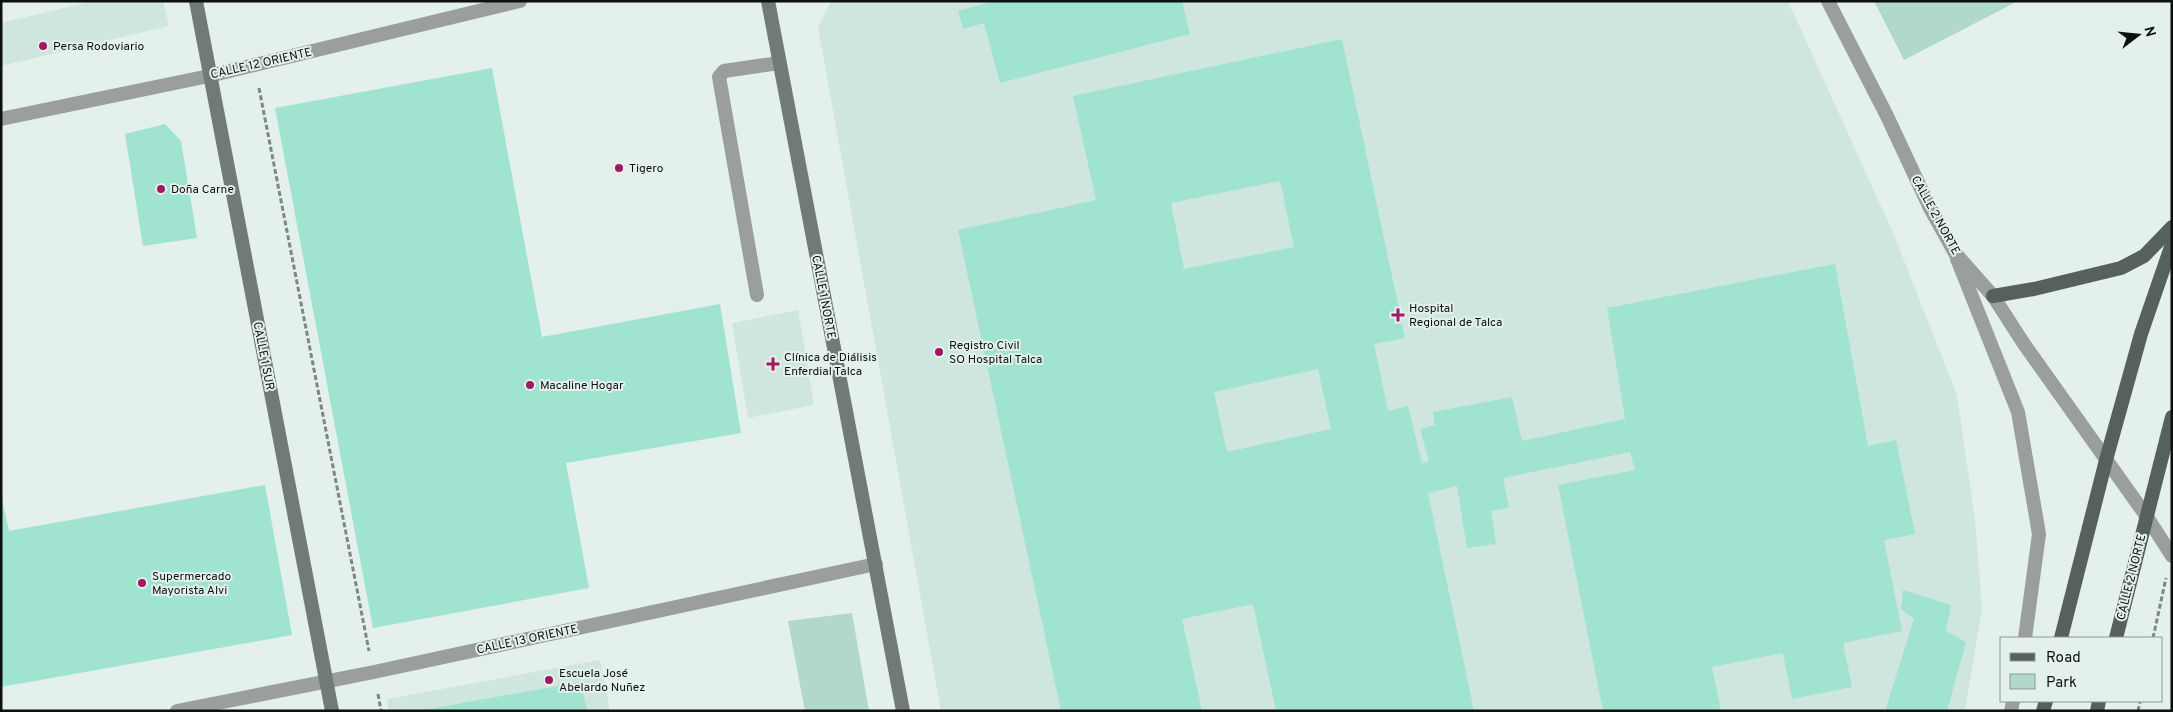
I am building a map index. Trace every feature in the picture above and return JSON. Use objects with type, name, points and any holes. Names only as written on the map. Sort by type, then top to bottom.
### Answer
[{"type":"main road","name":"CALLE 1 SUR","points":[[196,1],[332,711]]},
{"type":"main road","name":"CALLE 1 NORTE","points":[[768,1],[904,711]]},
{"type":"main road","points":[[1992,296],[2034,289],[2121,268],[2144,256],[2172,227]]},
{"type":"main road","points":[[2061,637],[2106,460],[2141,334],[2172,244]]},
{"type":"main road","points":[[2147,517],[2172,417]]},
{"type":"main road","name":"CALLE 2 NORTE","points":[[2116,637],[2147,517]]},
{"type":"street","name":"CALLE 12 ORIENTE","points":[[1,119],[210,76],[520,1]]},
{"type":"street","name":"CALLE 2 NORTE","points":[[1828,1],[1887,116],[1930,208],[1955,253],[1992,296],[2172,555]]},
{"type":"street","points":[[757,295],[719,76],[724,71],[780,63]]},
{"type":"street","points":[[1955,253],[1964,280],[2018,412],[2039,534],[2025,637]]},
{"type":"street","name":"CALLE 13 ORIENTE","points":[[178,711],[374,672],[876,564]]},
{"type":"path","points":[[255,65],[381,711]]},
{"type":"path","points":[[2153,637],[2172,555]]},
{"type":"shaded area","name":"Persa Rodoviario","points":[[93,1],[163,1],[169,26],[1,66],[1,23]]},
{"type":"shaded area","name":"Hospital Regional de Talca","points":[[831,1],[1788,1],[1894,235],[1957,395],[1975,520],[1982,609],[1965,711],[941,711],[818,27]]},
{"type":"shaded area","name":"Clínica de Diálisis Enferdial Talca","points":[[798,310],[814,405],[748,418],[732,323]]},
{"type":"shaded area","name":"Escuela José Abelardo Nuñez","points":[[600,660],[610,711],[389,711],[387,699]]},
{"type":"green space","points":[[1874,1],[2018,1],[1904,60]]},
{"type":"green space","points":[[852,613],[869,711],[805,711],[788,621]]},
{"type":"building","points":[[994,1],[1182,1],[1190,34],[1000,83],[984,23],[963,29],[958,11]]},
{"type":"building","points":[[1342,39],[1405,338],[1374,344],[1388,411],[1408,406],[1422,464],[1429,461],[1420,429],[1435,425],[1433,412],[1512,397],[1522,441],[1625,419],[1607,308],[1835,264],[1868,446],[1896,440],[1915,534],[1884,540],[1902,631],[1843,643],[1852,687],[1792,699],[1783,653],[1712,667],[1721,711],[1603,711],[1558,485],[1635,470],[1630,452],[1503,478],[1509,508],[1491,511],[1496,544],[1467,548],[1457,486],[1428,493],[1474,711],[1276,711],[1253,604],[1182,619],[1202,711],[1061,711],[958,230],[1096,200],[1073,96]],"holes":[[[1280,181],[1294,247],[1184,269],[1171,203]],[[1318,369],[1331,429],[1227,452],[1214,392]]]},
{"type":"building","name":"Macaline Hogar","points":[[492,68],[542,337],[720,304],[741,433],[566,463],[589,588],[373,628],[275,108]]},
{"type":"building","name":"Doña Carne","points":[[165,124],[181,141],[197,238],[143,246],[125,134]]},
{"type":"building","name":"Supermercado Mayorista Alvi","points":[[265,485],[292,635],[1,687],[1,495],[9,531]]},
{"type":"building","points":[[1903,590],[1951,605],[1946,631],[1966,642],[1947,711],[1885,711],[1914,619],[1901,609]]},
{"type":"building","points":[[581,682],[587,711],[423,711],[423,710]]},
{"type":"place","name":"Persa Rodoviario","points":[[43,46]]},
{"type":"place","name":"Tigero","points":[[619,168]]},
{"type":"place","name":"Doña Carne","points":[[161,189]]},
{"type":"place","name":"Hospital Regional de Talca","points":[[1398,315]]},
{"type":"place","name":"Registro Civil SO Hospital Talca","points":[[939,352]]},
{"type":"place","name":"Clínica de Diálisis Enferdial Talca","points":[[773,364]]},
{"type":"place","name":"Macaline Hogar","points":[[530,385]]},
{"type":"place","name":"Supermercado Mayorista Alvi","points":[[142,583]]},
{"type":"place","name":"Escuela José Abelardo Nuñez","points":[[549,680]]}]
